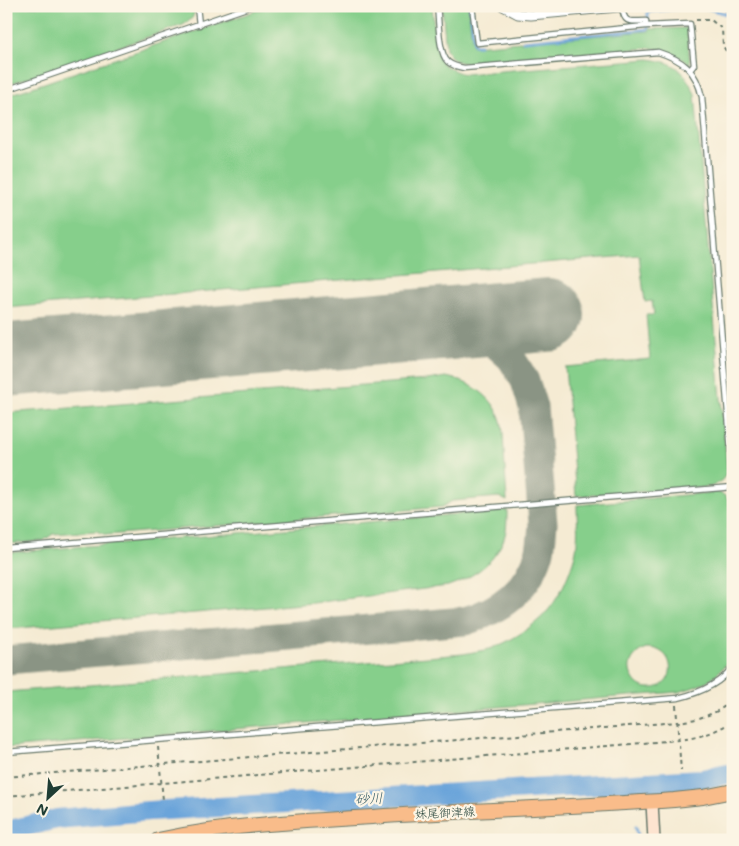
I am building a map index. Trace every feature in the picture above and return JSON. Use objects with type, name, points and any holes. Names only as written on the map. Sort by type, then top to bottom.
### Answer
[{"type":"main road","name":"妹尾御津線","points":[[158,840],[236,827],[296,821],[652,802],[703,797],[733,791]]},
{"type":"street","points":[[503,6],[518,14],[531,15],[625,7]]},
{"type":"street","points":[[728,6],[733,8]]},
{"type":"street","points":[[652,802],[654,840]]},
{"type":"lane","points":[[197,6],[199,24]]},
{"type":"lane","points":[[6,90],[252,6]]},
{"type":"lane","points":[[437,6],[442,51],[447,61],[455,66],[464,68],[658,52],[672,56],[690,70],[699,85],[702,97],[733,475]]},
{"type":"lane","points":[[472,6],[476,43],[646,26],[690,24],[694,65],[690,70]]},
{"type":"lane","points":[[625,7],[623,16],[626,19],[630,21],[646,21],[646,26]]},
{"type":"lane","points":[[6,548],[733,487]]},
{"type":"lane","points":[[6,752],[675,698],[693,695],[707,689],[733,666]]},
{"type":"path","points":[[675,698],[682,771]]},
{"type":"path","points":[[6,777],[677,722],[708,716],[733,700]]},
{"type":"path","points":[[6,796],[679,740],[702,736],[720,729],[733,721]]},
{"type":"path","points":[[157,740],[163,800]]},
{"type":"green space","points":[[25,6],[194,6],[194,13],[192,18],[183,25],[6,85],[6,9]]},
{"type":"green space","points":[[270,6],[432,6],[436,45],[440,59],[443,64],[464,74],[649,59],[666,62],[678,68],[695,94],[727,470],[721,481],[710,487],[576,496],[565,367],[650,359],[646,315],[654,315],[652,301],[645,302],[639,255],[6,308],[6,157],[10,156],[10,150],[6,150],[6,96]]},
{"type":"green space","points":[[442,6],[468,6],[473,46],[649,31],[650,29],[687,28],[690,64],[671,53],[650,48],[467,63],[460,62],[452,58],[446,49]]},
{"type":"green space","points":[[446,377],[476,389],[489,399],[498,413],[503,432],[507,501],[499,497],[452,501],[442,507],[106,535],[97,531],[53,534],[43,541],[6,544],[6,413]]},
{"type":"green space","points":[[717,492],[724,495],[729,501],[733,540],[733,656],[709,680],[696,687],[678,692],[6,748],[6,692],[463,654],[498,646],[538,621],[558,596],[568,576],[575,555],[577,505]],"holes":[[[646,648],[657,650],[664,654],[669,661],[669,676],[658,687],[649,688],[642,686],[636,682],[631,673],[630,665],[632,660],[641,650]]]},
{"type":"green space","points":[[507,510],[507,524],[504,537],[497,553],[479,571],[464,580],[448,586],[313,603],[6,629],[6,553]]},
{"type":"waterway","points":[[470,6],[474,45],[480,45]]},
{"type":"waterway","points":[[648,19],[648,12],[693,7],[707,8],[733,16]]},
{"type":"waterway","points":[[523,41],[648,29],[648,27]]},
{"type":"waterway","name":"砂川","points":[[6,831],[57,819],[149,811],[702,779],[733,773]]},
{"type":"waterway","name":"砂川","points":[[626,783],[627,787]]},
{"type":"waterway","points":[[636,827],[639,840]]},
{"type":"taxiway","points":[[6,660],[465,621],[478,617],[501,605],[528,578],[541,546],[543,523],[533,407],[525,381],[511,358],[492,341],[472,328],[457,323]]},
{"type":"runway","points":[[6,360],[548,315]]}]
